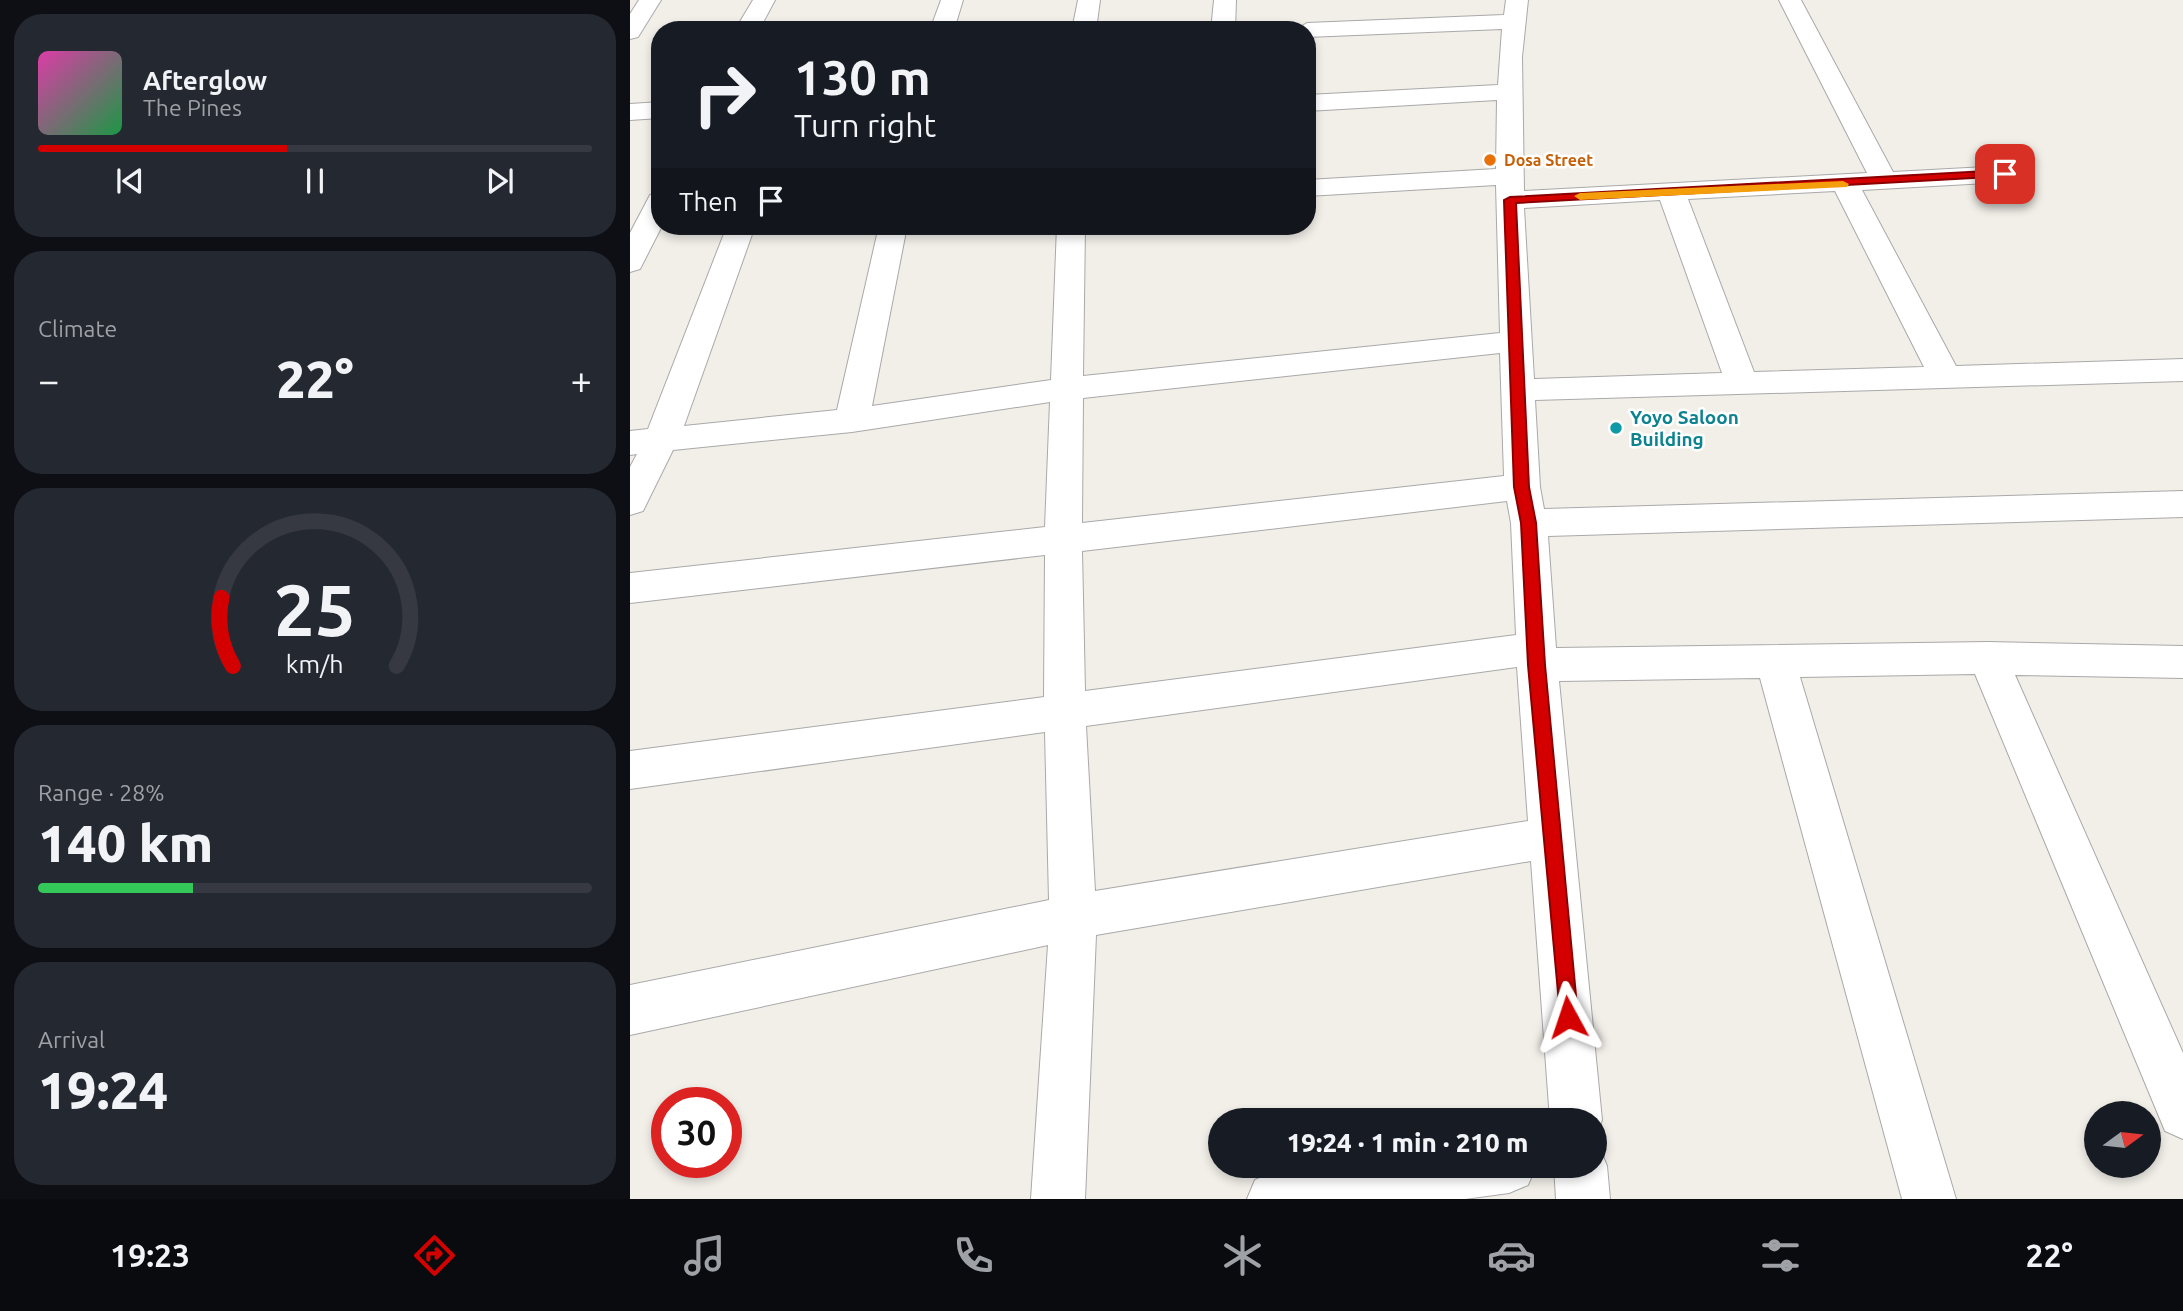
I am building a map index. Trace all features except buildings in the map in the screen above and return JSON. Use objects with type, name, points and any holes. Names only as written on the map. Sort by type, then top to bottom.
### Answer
[{"type":"street","points":[[630,32],[650,0]]},
{"type":"street","points":[[752,21],[764,0]]},
{"type":"street","points":[[945,21],[952,0]]},
{"type":"street","points":[[1086,21],[1089,0]]},
{"type":"street","points":[[1224,21],[1225,0]]},
{"type":"street","points":[[1790,0],[1884,180]]},
{"type":"street","points":[[1316,29],[1516,10],[1511,92],[1510,188],[1518,390],[1536,657],[1554,837],[1575,1108]]},
{"type":"street","points":[[1316,103],[1511,92]]},
{"type":"street","points":[[630,112],[651,111]]},
{"type":"street","points":[[1316,188],[1671,191],[2005,174]]},
{"type":"street","points":[[1845,184],[1944,375]]},
{"type":"street","points":[[1671,191],[1742,384]]},
{"type":"street","points":[[630,263],[651,220]]},
{"type":"street","points":[[630,502],[646,441],[737,235]]},
{"type":"street","points":[[852,420],[891,235]]},
{"type":"street","points":[[1058,1199],[1073,918],[1065,713],[1063,540],[1071,235]]},
{"type":"street","points":[[646,441],[852,420],[1065,389],[1516,341]]},
{"type":"street","points":[[1518,390],[1944,375],[2183,370]]},
{"type":"street","points":[[630,588],[1063,540],[1525,505],[2183,504]]},
{"type":"street","points":[[630,769],[1065,713],[1536,657],[1775,660],[1988,658],[2183,662]]},
{"type":"street","points":[[1988,658],[2183,1113]]},
{"type":"street","points":[[1775,660],[1928,1199]]},
{"type":"street","points":[[630,1010],[1073,918],[1554,837]]},
{"type":"street","points":[[1274,1199],[1424,1178]]},
{"type":"street","points":[[1581,1178],[1583,1199]]},
{"type":"slow traffic","points":[[1580,196],[1843,184]]},
{"type":"place","name":"Dosa Street","points":[[1490,160]]},
{"type":"place","name":"Yoyo Saloon Building","points":[[1616,428]]},
{"type":"route","points":[[1568,1017],[1537,665],[1529,523],[1522,487],[1510,200],[2005,174]]}]
